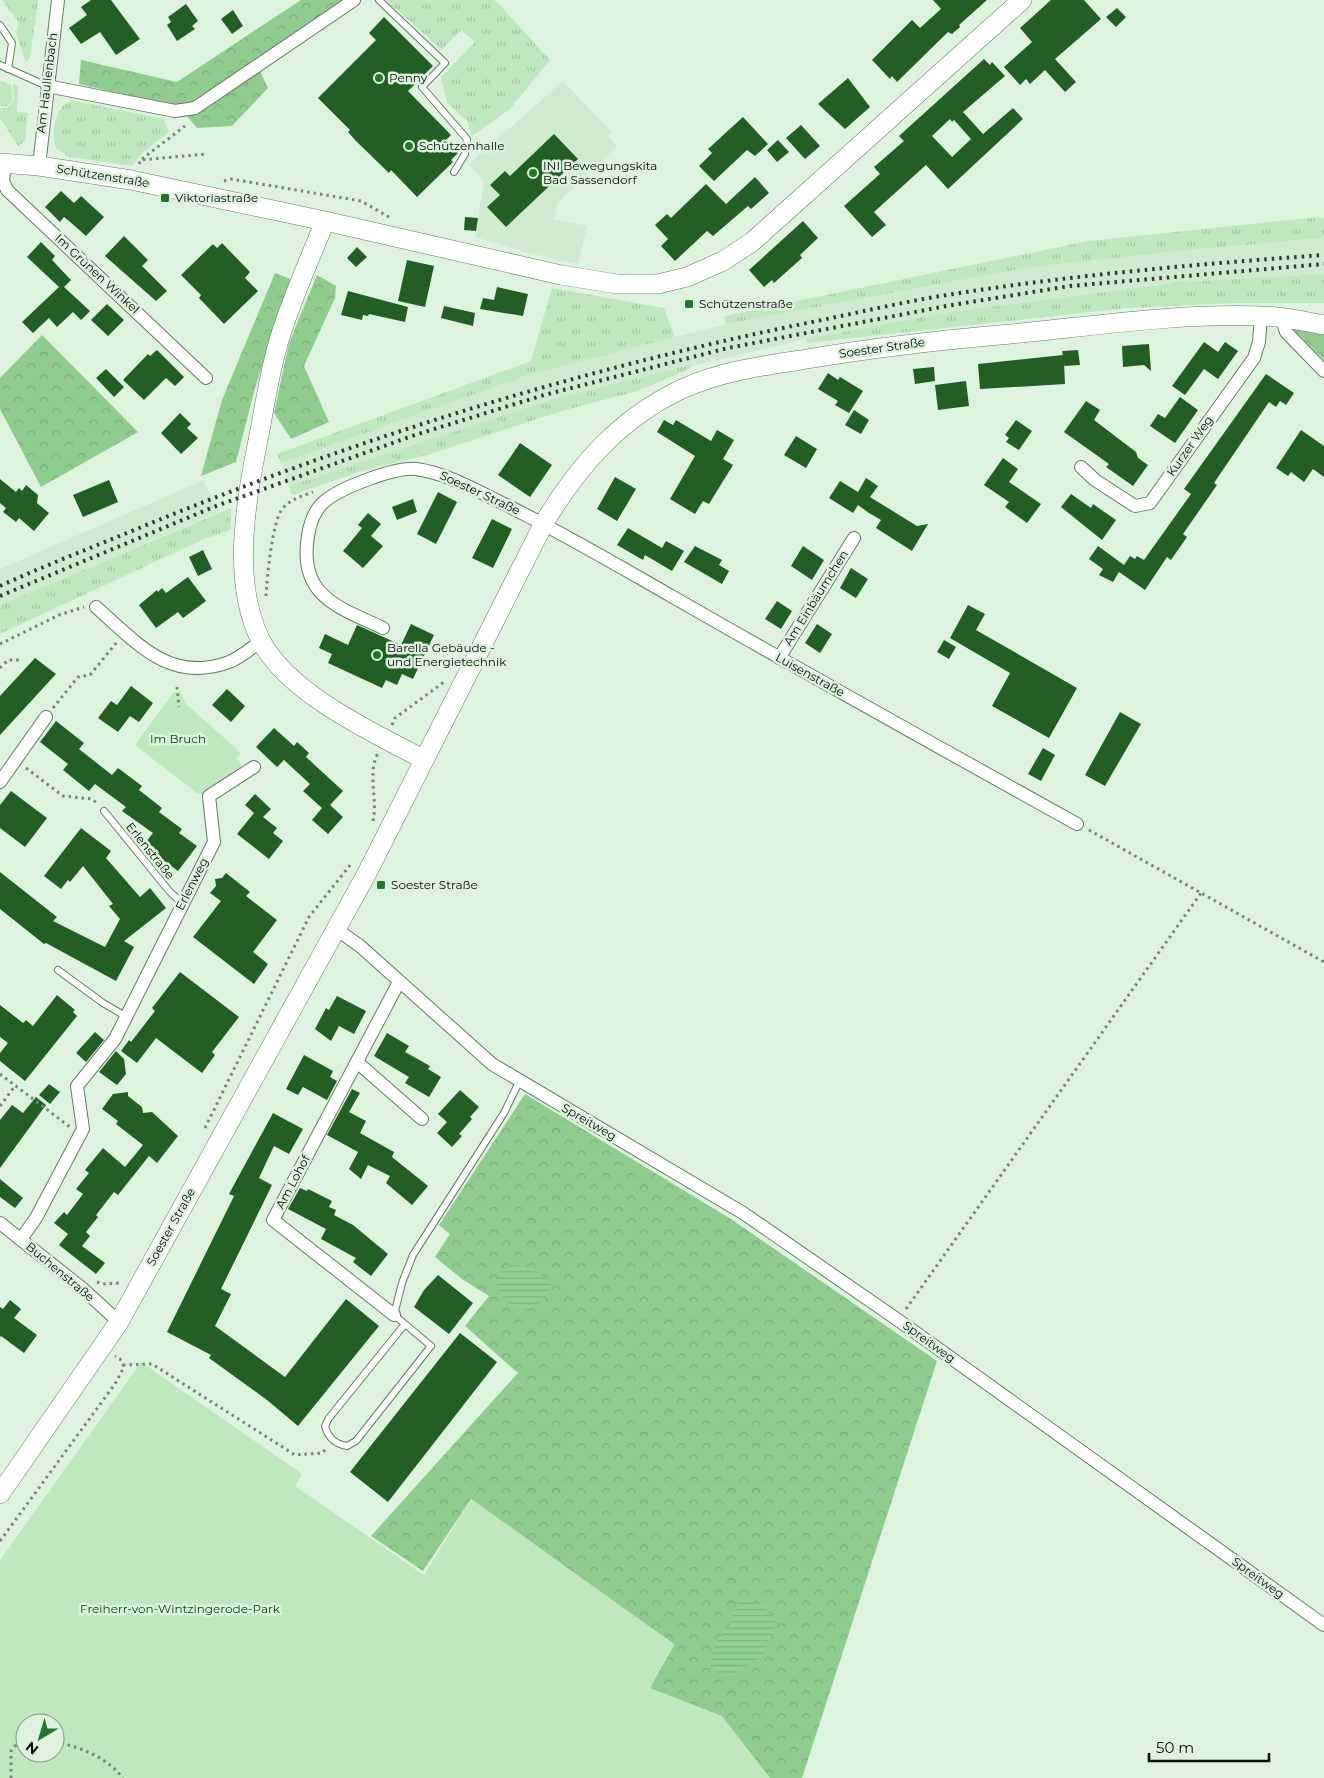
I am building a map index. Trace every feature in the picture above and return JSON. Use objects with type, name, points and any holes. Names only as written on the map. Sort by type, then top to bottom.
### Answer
[{"type":"street","name":"Am Haullenbach","points":[[39,166],[58,0]]},
{"type":"street","points":[[47,86],[175,111],[195,108],[354,0]]},
{"type":"street","name":"Schützenstraße","points":[[2,163],[39,166],[131,180],[324,221],[562,275],[604,283],[643,285],[687,277],[723,261],[760,236],[1022,0]]},
{"type":"street","name":"Im Grünen Winkel","points":[[2,163],[3,181],[7,190],[206,378]]},
{"type":"street","points":[[324,221],[280,337],[256,452],[245,526],[244,564],[250,606],[261,641],[285,673],[325,705],[385,740],[423,759]]},
{"type":"street","name":"Soester Straße","points":[[0,1494],[102,1347],[113,1317],[366,875],[544,523],[561,494],[587,460],[619,430],[651,406],[679,390],[707,378],[760,366],[880,347],[1204,316],[1281,317],[1324,325]]},
{"type":"street","name":"Kurzer Weg","points":[[1081,467],[1095,480],[1135,506],[1150,503],[1254,358],[1259,342],[1261,316]]},
{"type":"street","points":[[1281,317],[1286,332],[1324,371]]},
{"type":"street","name":"Soester Straße","points":[[383,628],[330,603],[308,575],[305,553],[310,521],[321,504],[336,492],[370,479],[413,469],[434,473],[457,481],[544,523]]},
{"type":"street","name":"Luisenstraße","points":[[544,523],[779,658],[1077,824]]},
{"type":"street","name":"Am Einbäumchen","points":[[779,658],[854,538]]},
{"type":"street","points":[[96,607],[143,649],[169,664],[197,670],[230,662],[261,641]]},
{"type":"street","points":[[0,782],[26,742],[46,717]]},
{"type":"street","name":"Erlenweg","points":[[21,1239],[36,1218],[84,1126],[77,1086],[109,1048],[127,1017],[214,842],[209,796],[254,766]]},
{"type":"street","name":"Spreitweg","points":[[336,929],[360,946],[492,1064],[519,1082],[743,1213],[898,1320],[1324,1625]]},
{"type":"street","name":"Am Lohof","points":[[394,1315],[273,1220],[399,982]]},
{"type":"street","points":[[357,1062],[422,1119]]},
{"type":"street","name":"Buchenstraße","points":[[0,1223],[83,1289],[113,1317]]},
{"type":"lane","points":[[379,0],[445,63],[422,87],[467,139],[465,154],[454,172]]},
{"type":"lane","points":[[0,25],[10,38],[13,47],[8,69]]},
{"type":"lane","points":[[0,65],[47,86]]},
{"type":"lane","name":"Erlenstraße","points":[[104,811],[170,892],[182,903]]},
{"type":"lane","points":[[58,970],[103,1003],[127,1017]]},
{"type":"lane","points":[[404,1324],[329,1418],[325,1426],[327,1434],[334,1441],[347,1446],[356,1441],[431,1346],[394,1315],[402,1283],[413,1255],[504,1113],[519,1082]]},
{"type":"path","points":[[131,180],[141,160],[185,126]]},
{"type":"path","points":[[141,160],[206,154]]},
{"type":"path","points":[[265,601],[275,528],[281,510],[294,498],[308,493]]},
{"type":"path","points":[[0,644],[79,607],[96,607]]},
{"type":"path","points":[[46,717],[78,677],[90,675],[125,632]]},
{"type":"path","points":[[0,668],[8,660],[22,660]]},
{"type":"path","points":[[372,826],[375,813],[373,769],[376,758],[395,718],[450,675]]},
{"type":"path","points":[[177,687],[179,706]]},
{"type":"path","points":[[16,760],[63,796],[76,799],[92,799],[104,811]]},
{"type":"path","points":[[1077,824],[1324,962]]},
{"type":"path","points":[[200,1136],[309,917],[355,859]]},
{"type":"path","points":[[898,1320],[1201,893]]},
{"type":"path","points":[[0,1074],[80,1135]]},
{"type":"path","points":[[0,1106],[15,1086]]},
{"type":"path","points":[[113,1317],[124,1275]]},
{"type":"path","points":[[0,1541],[115,1384],[124,1367],[120,1359],[102,1347]]},
{"type":"path","points":[[123,1365],[152,1364],[295,1455],[322,1454],[334,1441]]},
{"type":"path","points":[[65,1744],[102,1758],[123,1778]]},
{"type":"path","points":[[11,1778],[11,1751],[15,1746]]},
{"type":"shaded area","name":"INI Bewegungskita Bad Sassendorf","points":[[563,81],[612,132],[607,136],[617,146],[558,203],[554,219],[587,226],[578,264],[528,253],[475,237],[484,180],[468,165]]},
{"type":"shaded area","points":[[1324,238],[1324,274],[1183,282],[949,312],[806,339],[550,400],[289,486],[281,463],[531,374],[726,324],[1024,268],[1178,251]]},
{"type":"shaded area","points":[[204,480],[219,512],[0,605],[0,569]]},
{"type":"shaded area","points":[[514,1265],[538,1273],[550,1283],[546,1296],[539,1304],[531,1308],[522,1309],[513,1306],[505,1300],[497,1279],[505,1268]]},
{"type":"shaded area","points":[[739,1599],[762,1604],[777,1623],[762,1656],[727,1678],[710,1666],[716,1643],[732,1621]]},
{"type":"green space","points":[[2,0],[38,0],[30,59],[26,62],[16,34],[19,23]]},
{"type":"green space","points":[[301,0],[344,0],[196,104],[175,106],[79,84],[81,60],[177,82]]},
{"type":"green space","points":[[386,0],[495,0],[550,60],[509,110],[472,136],[467,121],[447,103],[441,77],[475,42],[461,30],[442,50]]},
{"type":"green space","points":[[260,71],[268,88],[232,126],[197,128],[185,114]]},
{"type":"green space","points":[[0,81],[11,85],[13,101],[7,106],[0,106]]},
{"type":"green space","points":[[13,84],[18,87],[17,112],[28,113],[25,141],[18,146],[0,118],[0,108],[8,108],[14,101]]},
{"type":"green space","points":[[72,100],[164,119],[169,132],[142,153],[132,166],[69,157],[56,148],[54,127],[61,108]]},
{"type":"green space","points":[[1324,218],[1324,238],[1178,251],[1024,268],[726,324],[724,316],[1089,241]]},
{"type":"green space","points":[[275,273],[295,281],[272,335],[255,388],[236,462],[201,476],[222,400]]},
{"type":"green space","points":[[1324,274],[1324,303],[1234,303],[1129,308],[807,343],[806,339],[949,312],[1183,282]]},
{"type":"green space","points":[[317,275],[336,286],[335,298],[304,366],[329,422],[291,439],[274,413],[289,343]]},
{"type":"green space","points":[[552,288],[664,308],[675,337],[531,374],[281,463],[277,454],[531,361]]},
{"type":"green space","points":[[1291,327],[1324,330],[1324,360]]},
{"type":"green space","points":[[42,335],[138,432],[41,487],[0,409],[0,378]]},
{"type":"green space","points":[[690,365],[691,368],[638,391],[565,410],[427,455],[361,471],[292,495],[289,486],[550,400]]},
{"type":"green space","points":[[231,508],[231,530],[204,539],[0,634],[0,605]]},
{"type":"green space","name":"Im Bruch","points":[[180,691],[185,703],[241,753],[236,758],[241,763],[242,770],[204,794],[198,794],[135,745],[174,692]]},
{"type":"green space","points":[[525,1094],[731,1219],[937,1361],[802,1778],[599,1778],[674,1645],[471,1499],[423,1571],[371,1536],[518,1373],[465,1326],[489,1296],[462,1279],[435,1257],[450,1234],[439,1225]]},
{"type":"green space","name":"Freiherr-von-Wintzingerode-Park","points":[[141,1362],[302,1474],[295,1486],[424,1575],[471,1499],[674,1644],[650,1688],[722,1716],[770,1778],[0,1778],[0,1560]]},
{"type":"building","points":[[91,0],[111,0],[140,39],[116,55],[100,32],[81,44],[69,28],[87,15],[81,7]]},
{"type":"building","points":[[933,0],[987,0],[959,25],[960,27],[952,34],[948,32],[897,82],[892,76],[890,79],[872,60],[912,20],[920,28],[941,9]]},
{"type":"building","points":[[1051,0],[1084,0],[1101,19],[1055,59],[1076,82],[1065,92],[1045,70],[1030,84],[1026,79],[1020,85],[1004,67],[1032,42],[1020,28]]},
{"type":"building","points":[[186,4],[198,21],[192,26],[195,29],[177,41],[167,25],[171,22],[168,17]]},
{"type":"building","points":[[1117,8],[1126,17],[1116,27],[1106,17]]},
{"type":"building","points":[[233,10],[243,26],[232,34],[221,19]]},
{"type":"building","points":[[384,17],[433,66],[408,91],[451,135],[446,140],[458,153],[451,160],[453,162],[417,197],[391,170],[389,173],[356,141],[348,132],[350,130],[318,98],[376,40],[369,33]]},
{"type":"building","points":[[984,59],[990,65],[992,62],[1005,76],[963,112],[983,134],[1013,108],[1023,119],[948,189],[926,165],[874,212],[886,225],[872,237],[844,206],[880,174],[874,167],[904,141],[899,136]],"holes":[[[950,119],[952,122],[954,120],[971,139],[952,157],[932,136]]]},
{"type":"building","points":[[848,78],[870,107],[845,129],[818,104]]},
{"type":"building","points":[[743,117],[768,144],[755,156],[747,150],[714,181],[699,166],[712,153],[708,149]]},
{"type":"building","points":[[801,125],[820,146],[805,159],[786,138]]},
{"type":"building","points":[[554,134],[578,159],[506,227],[487,207],[500,195],[490,185],[505,171],[510,176]]},
{"type":"building","points":[[778,140],[789,152],[777,162],[767,150]]},
{"type":"building","points":[[755,177],[769,193],[751,209],[748,206],[713,236],[707,231],[675,261],[661,246],[668,239],[655,225],[667,214],[671,218],[706,184],[726,204]]},
{"type":"building","points":[[61,191],[74,203],[81,196],[104,217],[86,236],[64,217],[60,222],[45,207]]},
{"type":"building","points":[[465,217],[478,218],[476,231],[464,230]]},
{"type":"building","points":[[803,221],[818,238],[800,255],[802,258],[774,283],[772,280],[764,287],[749,270]]},
{"type":"building","points":[[124,236],[148,260],[142,266],[167,291],[156,301],[105,256]]},
{"type":"building","points":[[41,242],[55,256],[52,260],[71,280],[64,287],[90,311],[81,320],[73,312],[57,327],[49,318],[33,333],[22,322],[59,287],[27,257]]},
{"type":"building","points":[[222,243],[250,272],[245,278],[258,291],[224,324],[199,298],[201,295],[181,275],[213,244],[217,248]]},
{"type":"building","points":[[357,247],[367,257],[356,267],[347,258]]},
{"type":"building","points":[[407,260],[434,266],[425,307],[398,301]]},
{"type":"building","points":[[497,287],[528,294],[523,316],[480,309],[483,298],[494,300]]},
{"type":"building","points":[[348,291],[408,307],[405,322],[369,314],[368,316],[363,315],[362,320],[341,315]]},
{"type":"building","points":[[107,304],[124,320],[108,336],[91,320]]},
{"type":"building","points":[[444,306],[475,313],[473,326],[441,318]]},
{"type":"building","points":[[1204,342],[1218,352],[1225,342],[1238,351],[1218,379],[1204,369],[1185,395],[1172,386]]},
{"type":"building","points":[[1149,344],[1151,371],[1144,365],[1123,367],[1122,346]]},
{"type":"building","points":[[157,350],[184,377],[175,386],[166,378],[144,400],[123,380],[148,354],[150,356]]},
{"type":"building","points":[[1078,350],[1080,365],[1064,366],[1065,384],[980,389],[978,364],[1063,355],[1062,351]]},
{"type":"building","points":[[934,367],[935,381],[915,384],[913,369]]},
{"type":"building","points":[[106,369],[124,387],[114,397],[96,378]]},
{"type":"building","points":[[828,373],[838,380],[840,377],[863,391],[849,413],[835,405],[838,401],[818,389]]},
{"type":"building","points":[[1266,374],[1294,393],[1286,405],[1280,401],[1276,407],[1269,402],[1214,483],[1217,485],[1183,534],[1187,537],[1171,560],[1167,557],[1145,590],[1119,572],[1113,582],[1099,575],[1103,569],[1089,559],[1098,546],[1124,565],[1130,556],[1135,559],[1137,556],[1144,560],[1191,494],[1184,489]]},
{"type":"building","points":[[966,381],[969,406],[938,410],[935,385]]},
{"type":"building","points":[[1180,397],[1198,410],[1175,443],[1150,426],[1158,414],[1165,418]]},
{"type":"building","points":[[1086,401],[1100,410],[1094,420],[1136,452],[1138,458],[1148,465],[1133,486],[1106,467],[1109,464],[1064,432]]},
{"type":"building","points":[[854,410],[869,420],[861,434],[845,425]]},
{"type":"building","points":[[180,413],[191,424],[187,428],[198,438],[181,454],[161,433]]},
{"type":"building","points":[[664,420],[673,425],[676,420],[711,441],[717,430],[734,440],[723,459],[733,465],[709,504],[703,501],[695,514],[670,499],[695,456],[657,432]]},
{"type":"building","points":[[1016,420],[1032,431],[1019,450],[1006,442],[1009,438],[1005,435]]},
{"type":"building","points":[[1301,430],[1324,446],[1324,477],[1313,469],[1304,482],[1291,472],[1288,476],[1276,468]]},
{"type":"building","points":[[796,436],[817,449],[806,468],[784,455]]},
{"type":"building","points":[[520,443],[552,465],[530,497],[498,475]]},
{"type":"building","points":[[1003,458],[1018,469],[1009,482],[1041,504],[1027,523],[1005,507],[1009,502],[984,485]]},
{"type":"building","points":[[615,477],[636,489],[617,521],[597,509]]},
{"type":"building","points":[[866,478],[878,486],[870,497],[917,526],[928,524],[912,551],[876,528],[881,520],[858,505],[853,513],[829,498],[840,481],[858,492]]},
{"type":"building","points":[[0,479],[16,492],[19,488],[22,491],[26,485],[38,495],[37,503],[49,513],[34,531],[19,518],[16,522],[3,512],[6,508],[0,503]]},
{"type":"building","points":[[109,480],[118,502],[83,517],[73,495]]},
{"type":"building","points":[[438,492],[457,502],[436,544],[417,534]]},
{"type":"building","points":[[1071,494],[1091,508],[1093,504],[1116,520],[1102,540],[1061,507]]},
{"type":"building","points":[[413,499],[417,512],[397,520],[392,507]]},
{"type":"building","points":[[368,513],[381,524],[371,536],[383,546],[363,568],[343,551],[362,528],[358,525]]},
{"type":"building","points":[[492,519],[512,529],[493,568],[472,558]]},
{"type":"building","points":[[628,528],[662,548],[666,541],[684,551],[672,571],[645,555],[643,560],[617,545]]},
{"type":"building","points":[[695,546],[722,560],[719,565],[729,571],[722,584],[684,562]]},
{"type":"building","points":[[803,546],[824,560],[812,580],[791,566]]},
{"type":"building","points":[[203,550],[212,569],[198,576],[189,557]]},
{"type":"building","points":[[851,568],[868,579],[856,598],[840,588]]},
{"type":"building","points":[[188,577],[206,601],[183,618],[178,612],[156,628],[139,605],[157,590],[158,592],[162,588],[166,593]]},
{"type":"building","points":[[777,601],[792,611],[781,629],[765,619]]},
{"type":"building","points":[[968,605],[985,614],[976,630],[1077,688],[1049,738],[992,706],[1010,673],[950,638]]},
{"type":"building","points":[[411,624],[434,635],[413,679],[402,674],[397,685],[386,680],[382,688],[328,663],[332,654],[319,648],[325,634],[348,645],[357,625],[401,645]]},
{"type":"building","points":[[817,624],[832,634],[820,653],[805,643]]},
{"type":"building","points":[[944,640],[956,647],[949,659],[937,652]]},
{"type":"building","points":[[35,658],[56,674],[0,735],[0,696]]},
{"type":"building","points":[[131,686],[153,703],[139,722],[130,716],[118,732],[98,718],[111,701],[117,705]]},
{"type":"building","points":[[227,689],[245,706],[231,722],[212,705]]},
{"type":"building","points":[[1120,712],[1141,724],[1105,786],[1085,775]]},
{"type":"building","points":[[56,721],[84,743],[79,749],[112,775],[118,768],[142,786],[139,790],[162,808],[159,812],[182,829],[179,833],[197,846],[178,871],[160,858],[154,851],[155,848],[146,842],[153,833],[122,811],[126,807],[95,784],[89,791],[63,770],[68,764],[40,742]]},
{"type":"building","points":[[274,728],[294,746],[297,742],[309,753],[306,757],[343,791],[330,805],[343,817],[328,834],[312,820],[322,808],[303,791],[310,784],[284,760],[277,767],[256,747]]},
{"type":"building","points":[[1043,748],[1055,755],[1041,781],[1028,774]]},
{"type":"building","points":[[11,791],[47,818],[25,847],[0,828],[0,805]]},
{"type":"building","points":[[255,794],[271,809],[263,817],[277,828],[273,833],[283,841],[269,859],[237,834],[254,813],[245,805]]},
{"type":"building","points":[[81,828],[111,851],[106,858],[140,897],[150,888],[166,908],[124,941],[134,947],[116,981],[46,943],[44,944],[0,909],[0,872],[57,917],[53,921],[105,947],[120,919],[109,906],[113,904],[83,866],[70,882],[68,880],[61,889],[44,876]]},
{"type":"building","points":[[226,873],[250,892],[246,896],[277,920],[253,952],[268,964],[254,984],[193,937],[221,901],[210,893],[216,886],[215,879],[222,878]]},
{"type":"building","points":[[180,972],[239,1017],[212,1052],[215,1055],[202,1073],[156,1038],[137,1063],[121,1051],[129,1040],[131,1042],[155,1011],[152,1008]]},
{"type":"building","points":[[57,995],[75,1010],[73,1012],[77,1016],[25,1081],[0,1061],[0,1053],[8,1043],[0,1037],[0,1005],[23,1023],[26,1020],[33,1026]]},
{"type":"building","points":[[337,996],[366,1011],[354,1034],[339,1026],[331,1041],[315,1029],[326,1008],[329,1010]]},
{"type":"building","points":[[95,1032],[104,1040],[86,1062],[76,1053]]},
{"type":"building","points":[[387,1033],[409,1046],[405,1052],[430,1066],[428,1069],[441,1077],[429,1097],[405,1083],[409,1077],[374,1056]]},
{"type":"building","points":[[116,1051],[124,1059],[126,1074],[117,1085],[99,1072]]},
{"type":"building","points":[[304,1055],[333,1071],[330,1077],[337,1081],[327,1100],[303,1087],[298,1095],[286,1089]]},
{"type":"building","points":[[49,1084],[60,1092],[50,1104],[39,1095]]},
{"type":"building","points":[[352,1089],[360,1093],[349,1112],[366,1121],[360,1133],[394,1152],[392,1157],[428,1186],[412,1205],[386,1183],[390,1176],[368,1165],[361,1179],[349,1169],[358,1152],[327,1135]]},
{"type":"building","points":[[460,1090],[479,1107],[470,1117],[472,1119],[459,1134],[462,1136],[452,1147],[437,1133],[447,1122],[438,1114]]},
{"type":"building","points":[[128,1092],[128,1096],[142,1107],[143,1113],[152,1112],[178,1136],[157,1163],[149,1156],[118,1195],[114,1192],[96,1215],[98,1217],[86,1232],[90,1236],[82,1246],[105,1263],[96,1274],[59,1245],[68,1234],[54,1223],[64,1212],[67,1215],[83,1194],[76,1189],[89,1173],[85,1170],[103,1148],[125,1167],[143,1145],[116,1124],[118,1121],[102,1109],[113,1094]]},
{"type":"building","points":[[36,1097],[46,1105],[0,1168],[0,1120],[12,1105],[23,1113]]},
{"type":"building","points":[[273,1113],[303,1129],[289,1154],[274,1146],[259,1178],[272,1185],[221,1289],[231,1294],[215,1326],[285,1377],[346,1299],[379,1326],[298,1426],[267,1400],[209,1358],[211,1355],[167,1332],[234,1196],[229,1194]]},
{"type":"building","points":[[0,1179],[23,1198],[15,1208],[0,1197]]},
{"type":"building","points":[[300,1188],[307,1191],[308,1189],[332,1201],[329,1207],[336,1210],[334,1215],[353,1225],[388,1254],[371,1276],[353,1262],[356,1258],[321,1239],[326,1229],[288,1209]]},
{"type":"building","points":[[438,1275],[473,1303],[449,1334],[414,1307],[424,1290]]},
{"type":"building","points":[[10,1300],[21,1309],[14,1318],[37,1335],[24,1353],[0,1337],[0,1307],[3,1309]]},
{"type":"building","points":[[460,1333],[497,1362],[388,1502],[350,1472]]},
{"type":"railway","points":[[0,586],[211,499],[380,438],[550,385],[636,362],[724,341],[947,295],[1135,271],[1324,255]]},
{"type":"railway","points":[[0,596],[216,506],[415,435],[544,395],[728,348],[946,306],[1070,286],[1324,264]]},
{"type":"place","name":"Penny","points":[[379,78]]},
{"type":"place","name":"Schützenhalle","points":[[409,146]]},
{"type":"place","name":"INI Bewegungskita Bad Sassendorf","points":[[533,173]]},
{"type":"place","name":"Viktoriastraße","points":[[165,198]]},
{"type":"place","name":"Schützenstraße","points":[[689,304]]},
{"type":"place","name":"Barella Gebäude - und Energietechnik","points":[[377,655]]},
{"type":"place","name":"Soester Straße","points":[[381,885]]}]
